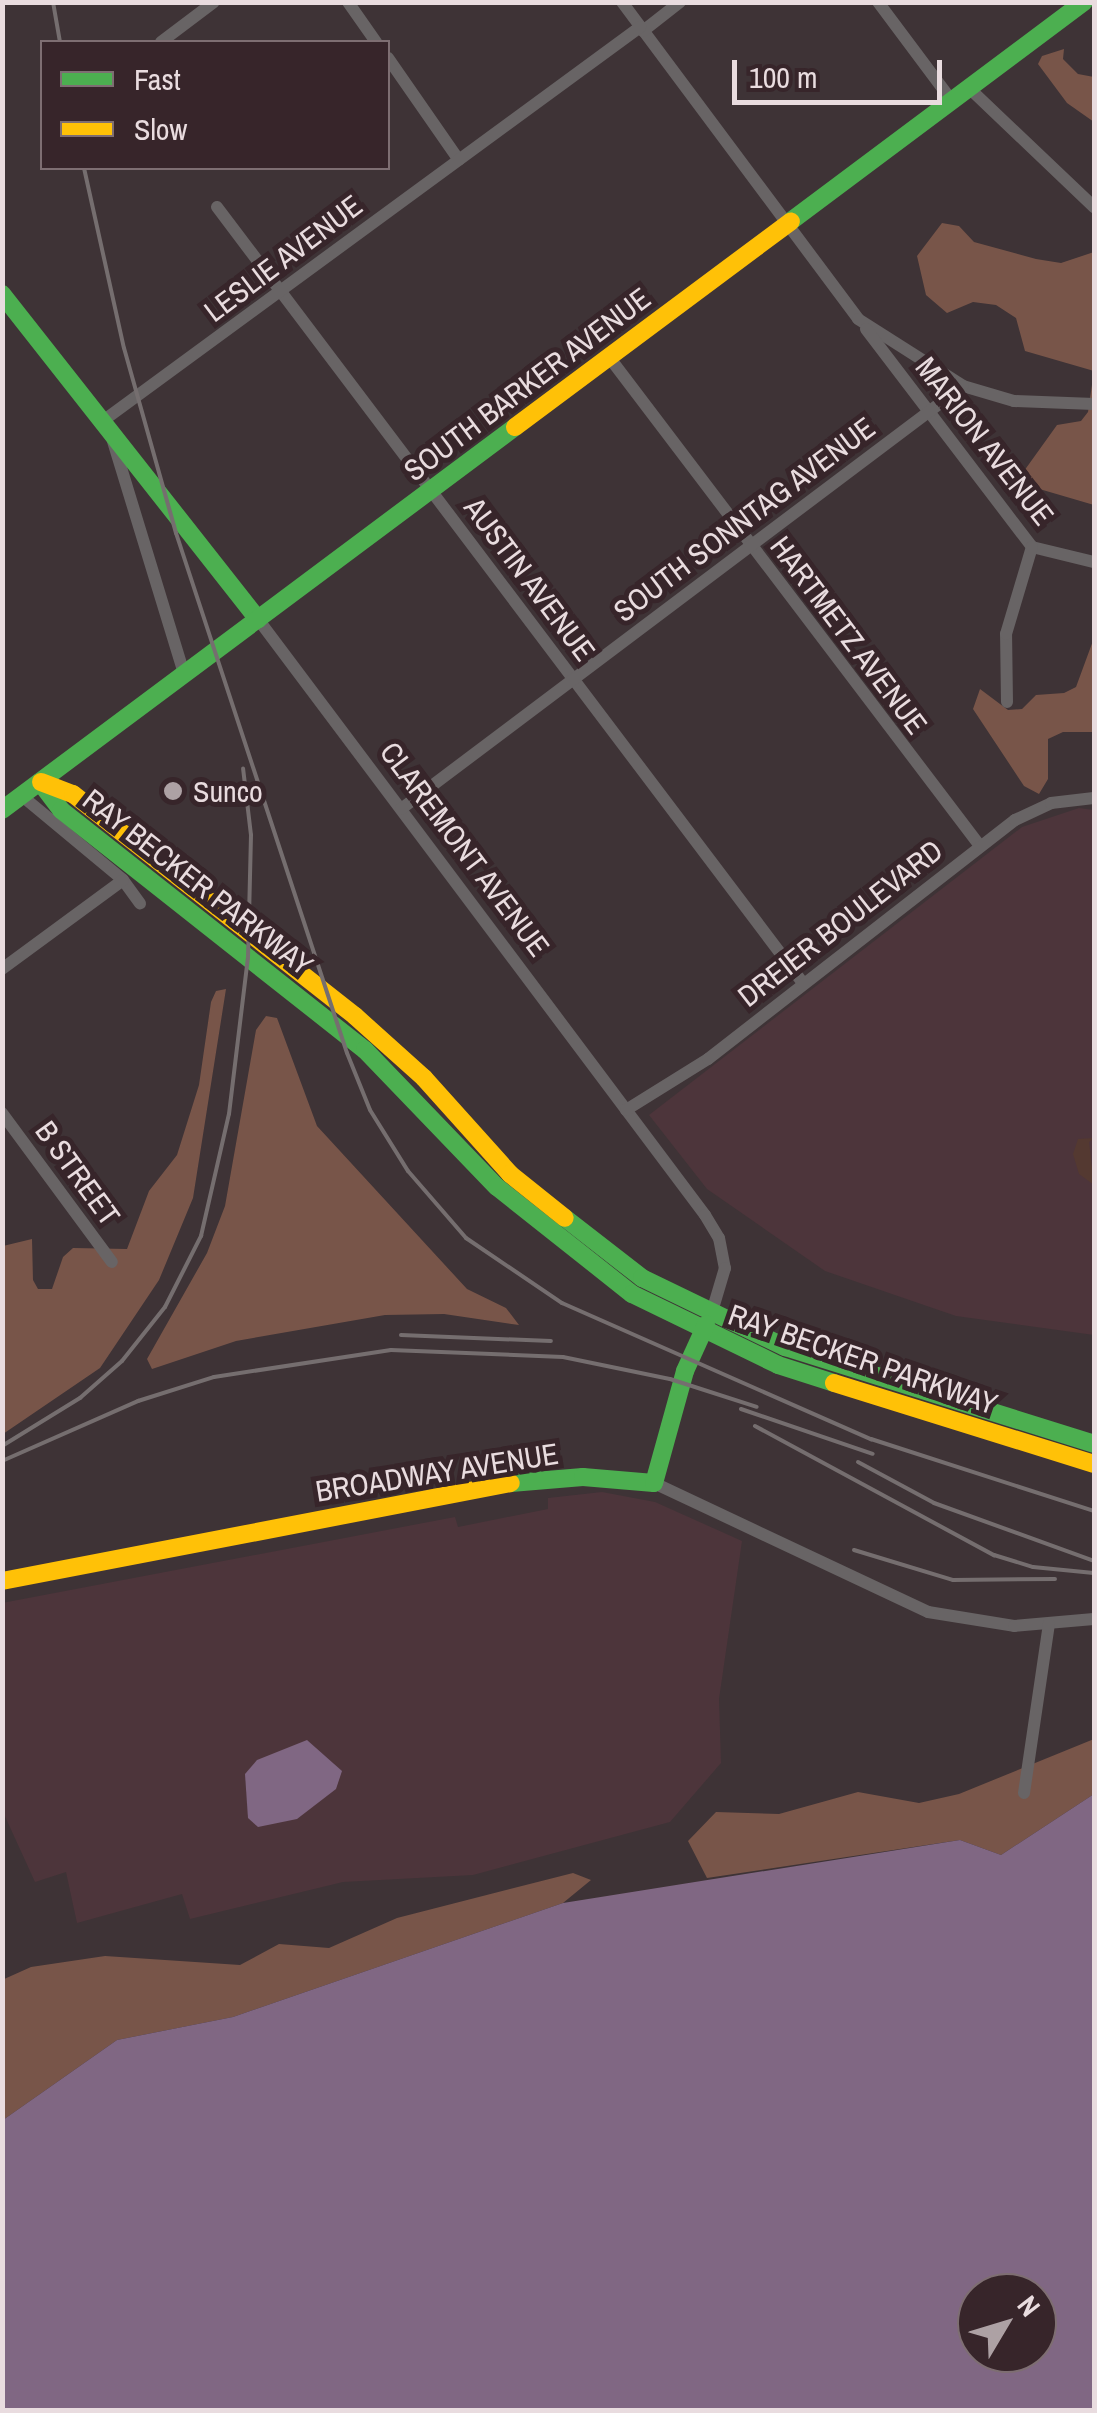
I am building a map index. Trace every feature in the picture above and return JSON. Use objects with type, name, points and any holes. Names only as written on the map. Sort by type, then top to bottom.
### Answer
[{"type":"main road","name":"SOUTH BARKER AVENUE","points":[[2,810],[1084,2]]},
{"type":"main road","name":"CLAREMONT AVENUE","points":[[2,294],[258,619]]},
{"type":"main road","name":"RAY BECKER PARKWAY","points":[[40,782],[61,810],[365,1050],[540,1225],[632,1294],[707,1324],[1094,1444]]},
{"type":"main road","name":"CLAREMONT AVENUE","points":[[654,1483],[684,1370],[707,1324]]},
{"type":"main road","name":"RAY BECKER PARKWAY","points":[[707,1324],[778,1365],[1094,1464]]},
{"type":"main road","name":"BROADWAY AVENUE","points":[[2,1581],[520,1481],[583,1477],[654,1483]]},
{"type":"street","points":[[163,40],[214,2]]},
{"type":"street","points":[[348,2],[375,40]]},
{"type":"street","name":"MARION AVENUE","points":[[622,2],[1032,547],[1094,562]]},
{"type":"street","name":"LESLIE AVENUE","points":[[106,430],[282,290],[680,2]]},
{"type":"street","points":[[878,2],[952,101]]},
{"type":"street","points":[[390,61],[459,160]]},
{"type":"street","points":[[969,88],[1094,207]]},
{"type":"street","name":"AUSTIN AVENUE","points":[[217,207],[802,982]]},
{"type":"street","name":"MARION AVENUE","points":[[858,319],[963,386]]},
{"type":"street","name":"HARTMETZ AVENUE","points":[[609,357],[980,846]]},
{"type":"street","points":[[963,386],[1014,401],[1094,404]]},
{"type":"street","name":"SOUTH SONNTAG AVENUE","points":[[400,810],[963,386]]},
{"type":"street","points":[[106,430],[184,674]]},
{"type":"street","points":[[1007,702],[1006,634],[1032,547]]},
{"type":"street","name":"CLAREMONT AVENUE","points":[[258,619],[719,1238],[725,1268],[707,1324]]},
{"type":"street","points":[[22,796],[122,880],[140,904]]},
{"type":"street","name":"DREIER BOULEVARD","points":[[626,1110],[708,1060],[802,982],[980,846],[1035,809],[1094,798]]},
{"type":"street","points":[[2,969],[122,880]]},
{"type":"street","name":"B STREET","points":[[2,1113],[112,1262]]},
{"type":"street","name":"BROADWAY AVENUE","points":[[654,1483],[928,1612],[996,1625],[1094,1618]]},
{"type":"street","points":[[1024,1793],[1049,1624]]},
{"type":"shaded area","points":[[1064,49],[1063,59],[1078,74],[1094,77],[1094,122],[1067,103],[1038,64],[1042,56]]},
{"type":"shaded area","points":[[942,223],[959,226],[974,242],[1036,259],[1061,263],[1094,252],[1094,371],[1025,351],[1016,318],[996,305],[973,302],[947,313],[926,295],[917,256]]},
{"type":"shaded area","points":[[1094,371],[1094,505],[1036,488],[1024,471],[1057,425],[1081,421],[1088,412]]},
{"type":"shaded area","points":[[1094,638],[1094,732],[1063,732],[1048,739],[1048,779],[1039,794],[1024,786],[973,709],[980,689],[1008,710],[1022,709],[1036,695],[1064,693],[1076,687]]},
{"type":"shaded area","points":[[1079,808],[1094,810],[1094,1335],[956,1316],[825,1271],[707,1189],[649,1115],[1022,827]]},
{"type":"shaded area","points":[[226,989],[193,1198],[159,1280],[100,1368],[3,1434],[3,1246],[32,1239],[33,1280],[38,1289],[52,1289],[63,1257],[73,1248],[127,1249],[149,1191],[177,1155],[199,1085],[211,1002],[216,991]]},
{"type":"shaded area","points":[[266,1016],[277,1018],[317,1126],[467,1289],[506,1308],[519,1325],[444,1314],[385,1315],[236,1341],[152,1369],[147,1359],[207,1253],[225,1206],[256,1030]]},
{"type":"shaded area","points":[[1094,1138],[1089,1142],[1094,1185],[1079,1174],[1073,1154],[1078,1139]]},
{"type":"shaded area","points":[[602,1492],[655,1502],[742,1541],[719,1699],[721,1763],[670,1822],[473,1875],[343,1882],[190,1919],[182,1894],[77,1923],[66,1872],[35,1882],[3,1812],[2,1603],[455,1517],[458,1527],[548,1509],[548,1498]]},
{"type":"shaded area","points":[[1094,1739],[1094,1794],[1001,1855],[960,1840],[707,1878],[688,1841],[716,1812],[779,1814],[858,1792],[919,1803],[959,1794]]},
{"type":"shaded area","points":[[307,1740],[342,1771],[336,1789],[297,1819],[258,1827],[248,1818],[245,1774],[257,1760]]},
{"type":"shaded area","points":[[1094,1794],[1094,2410],[3,2410],[3,2120],[117,2040],[233,2017],[563,1903],[960,1840],[1001,1855]]},
{"type":"shaded area","points":[[573,1873],[591,1880],[563,1903],[233,2017],[117,2040],[3,2120],[2,1980],[31,1967],[105,1956],[240,1965],[279,1944],[329,1948],[397,1918]]},
{"type":"railway","points":[[53,2],[60,40]]},
{"type":"railway","points":[[84,170],[124,348],[176,533],[347,1053],[370,1110],[408,1171],[466,1238],[562,1303],[871,1439],[1094,1511]]},
{"type":"railway","points":[[2,1446],[80,1398],[122,1361],[165,1307],[201,1236],[229,1114],[248,958],[251,835],[243,768]]},
{"type":"railway","points":[[401,1335],[551,1341]]},
{"type":"railway","points":[[2,1461],[138,1401],[214,1377],[391,1350],[563,1357],[670,1379],[757,1407]]},
{"type":"railway","points":[[741,1409],[873,1454]]},
{"type":"railway","points":[[755,1426],[994,1555],[1033,1567],[1094,1573]]},
{"type":"railway","points":[[858,1462],[934,1503],[1094,1561]]},
{"type":"railway","points":[[854,1550],[953,1580],[1055,1579]]},
{"type":"traffic: fast","points":[[791,221],[1084,2]]},
{"type":"traffic: fast","points":[[2,294],[258,619]]},
{"type":"traffic: fast","points":[[2,810],[515,427]]},
{"type":"traffic: fast","points":[[40,782],[61,810],[365,1050],[497,1187],[632,1294],[778,1365],[834,1383]]},
{"type":"traffic: fast","points":[[565,1218],[642,1278],[785,1347],[1094,1444]]},
{"type":"traffic: fast","points":[[511,1483],[583,1477],[654,1483],[685,1371],[706,1325]]},
{"type":"traffic: slow","points":[[515,427],[791,221]]},
{"type":"traffic: slow","points":[[41,782],[73,794],[355,1016],[424,1078],[510,1174],[565,1218]]},
{"type":"traffic: slow","points":[[834,1383],[1094,1464]]},
{"type":"traffic: slow","points":[[2,1581],[511,1483]]},
{"type":"place","name":"Sunco","points":[[173,791]]}]
